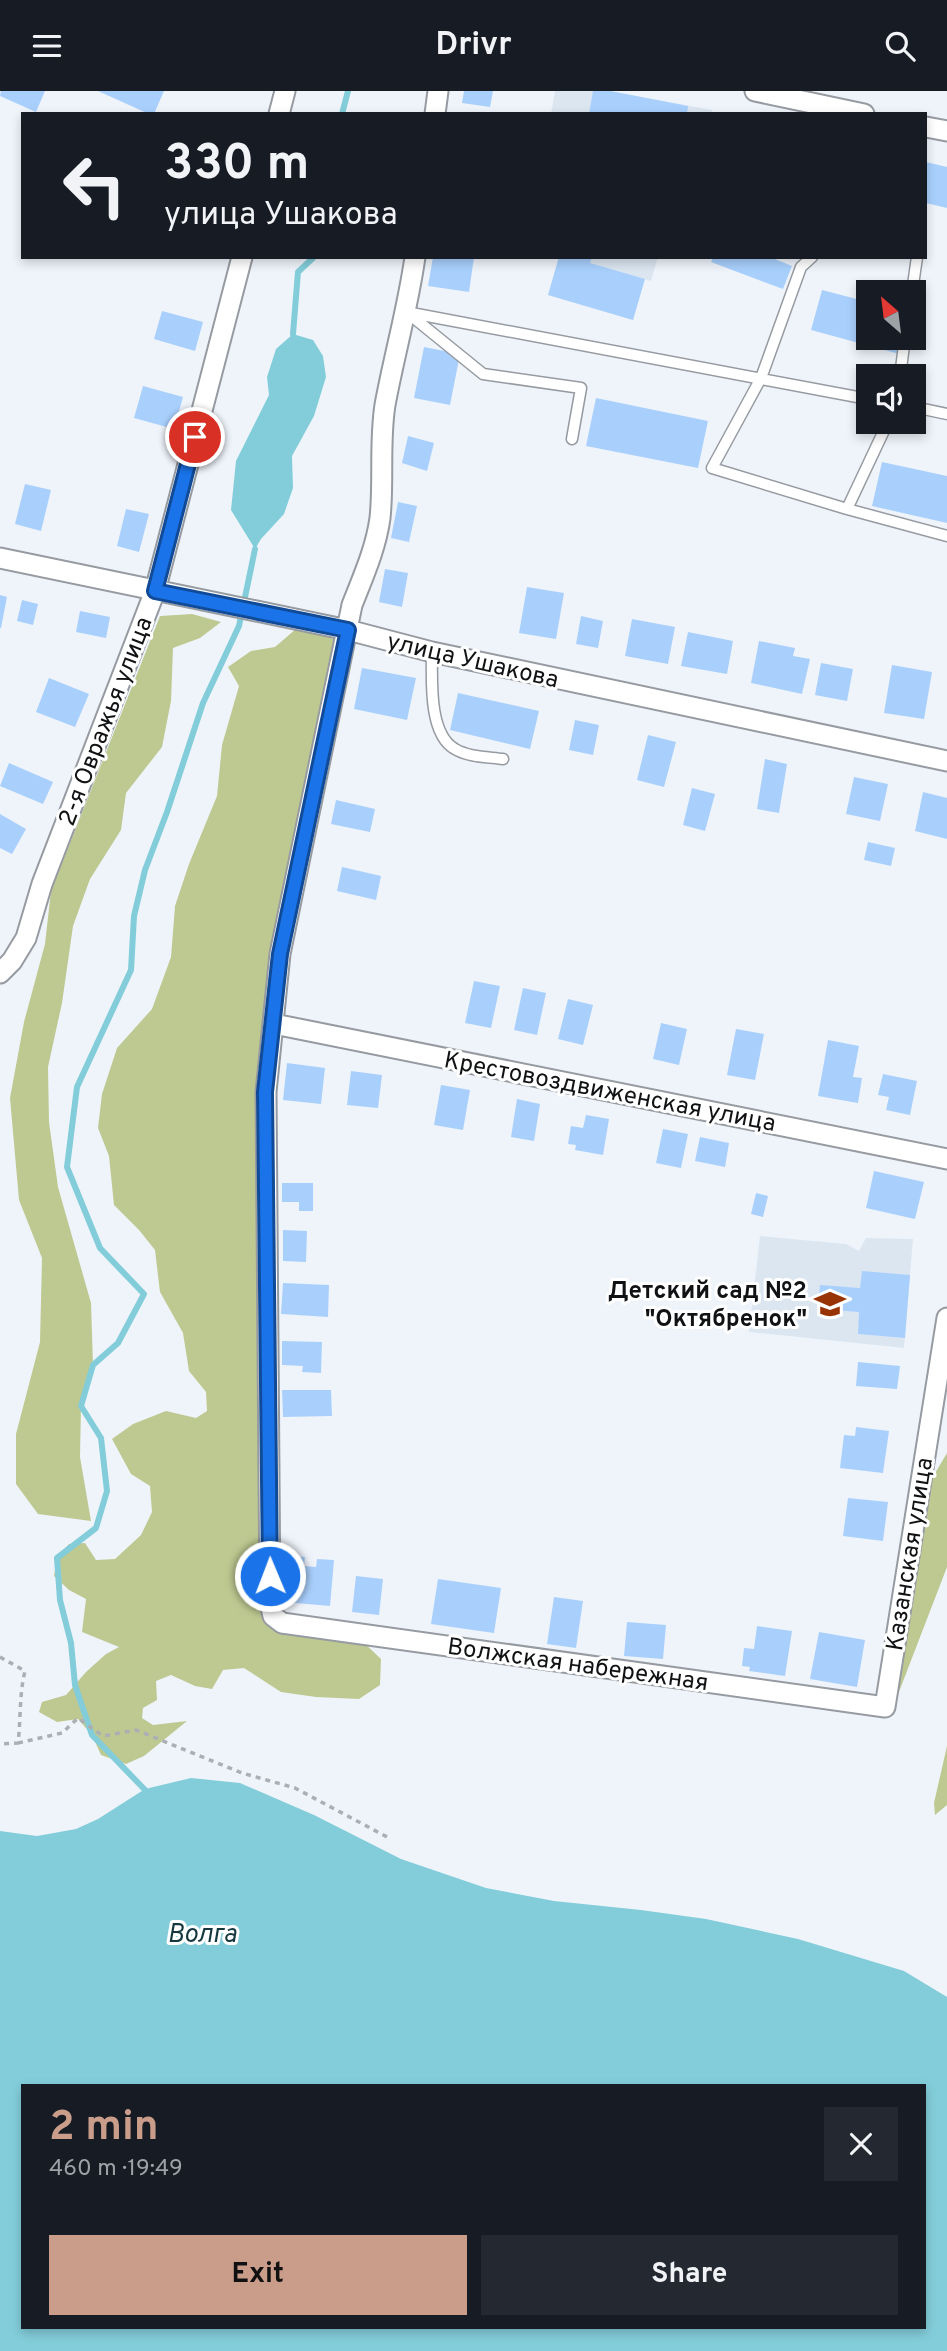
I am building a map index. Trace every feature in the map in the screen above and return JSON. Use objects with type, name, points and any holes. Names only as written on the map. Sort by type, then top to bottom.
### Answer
[{"type":"street","points":[[280,112],[285,91]]},
{"type":"street","points":[[435,112],[438,91]]},
{"type":"street","points":[[755,91],[855,112]]},
{"type":"street","points":[[927,127],[947,131]]},
{"type":"street","name":"2-я Овражья улица","points":[[0,973],[12,961],[26,937],[42,884],[155,591],[241,259]]},
{"type":"street","points":[[274,1024],[280,954],[352,605],[371,556],[380,518],[385,406],[415,259]]},
{"type":"street","name":"улица Ушакова","points":[[0,558],[348,630],[432,652],[947,761]]},
{"type":"street","name":"Крестовоздвиженская улица","points":[[274,1024],[947,1159]]},
{"type":"street","name":"Волжская набережная","points":[[274,1024],[265,1092],[272,1616],[282,1623],[885,1707]]},
{"type":"street","name":"Казанская улица","points":[[885,1707],[947,1318]]},
{"type":"lane","points":[[809,259],[801,267],[761,378],[712,468],[846,509],[947,536]]},
{"type":"lane","points":[[914,280],[917,259]]},
{"type":"lane","points":[[406,311],[856,397]]},
{"type":"lane","points":[[406,311],[483,374],[581,388],[572,439]]},
{"type":"lane","points":[[926,410],[947,414]]},
{"type":"lane","points":[[846,509],[882,434]]},
{"type":"lane","points":[[432,652],[434,706],[438,727],[445,739],[454,749],[503,759]]},
{"type":"path","points":[[0,1657],[25,1671],[19,1693],[22,1707],[18,1744]]},
{"type":"path","points":[[0,1744],[18,1744],[62,1733],[78,1719],[103,1735],[136,1731],[242,1773],[295,1788],[388,1838]]},
{"type":"shaded area","points":[[555,91],[610,91],[712,110],[712,112],[551,112]]},
{"type":"shaded area","points":[[558,259],[657,259],[651,281],[644,279],[633,320],[548,295]]},
{"type":"shaded area","name":"Детский сад №2 \"Октябренок\"","points":[[760,1236],[846,1244],[859,1251],[866,1238],[913,1239],[904,1348],[749,1332]]},
{"type":"green space","points":[[192,614],[221,622],[200,638],[173,648],[171,701],[162,747],[126,793],[121,830],[90,879],[73,926],[62,1003],[48,1067],[49,1122],[58,1187],[91,1303],[93,1365],[81,1406],[80,1457],[91,1521],[38,1514],[16,1484],[16,1434],[40,1342],[42,1258],[19,1200],[10,1098],[24,1022],[45,944],[51,891],[160,616]]},
{"type":"green space","points":[[297,628],[341,636],[275,953],[268,1618],[358,1637],[381,1659],[380,1685],[359,1699],[316,1697],[281,1692],[244,1668],[223,1670],[212,1689],[195,1686],[171,1675],[156,1681],[157,1700],[143,1708],[142,1718],[153,1725],[187,1721],[144,1756],[126,1764],[101,1755],[92,1735],[78,1719],[57,1722],[39,1712],[42,1702],[66,1695],[86,1672],[106,1654],[119,1647],[82,1632],[86,1599],[69,1590],[54,1576],[57,1558],[69,1544],[85,1543],[96,1560],[115,1559],[141,1535],[152,1512],[150,1486],[131,1474],[112,1439],[133,1424],[166,1411],[196,1418],[207,1411],[206,1392],[189,1371],[183,1333],[160,1292],[155,1250],[114,1205],[109,1156],[98,1128],[102,1094],[117,1048],[152,1009],[171,957],[175,906],[217,796],[222,745],[239,686],[228,667],[251,651],[275,647]]},
{"type":"green space","points":[[947,1453],[947,1567],[897,1697],[894,1696],[928,1485]]},
{"type":"green space","points":[[947,1746],[947,1805],[935,1815],[934,1803]]},
{"type":"water","points":[[293,334],[313,340],[323,356],[326,377],[314,416],[292,456],[293,488],[284,514],[255,549],[231,510],[236,461],[269,395],[267,377],[276,349]]},
{"type":"water","name":"Волга","points":[[191,1778],[240,1783],[314,1815],[401,1859],[486,1888],[554,1901],[706,1919],[798,1939],[904,1971],[947,1997],[947,2351],[0,2351],[0,1831],[37,1836],[76,1829],[98,1819],[145,1789]]},
{"type":"building","points":[[1,91],[45,91],[36,112],[0,96]]},
{"type":"building","points":[[98,91],[164,91],[155,112],[145,112]]},
{"type":"building","points":[[464,91],[493,91],[490,107],[462,103]]},
{"type":"building","points":[[593,91],[610,91],[688,106],[687,112],[589,112]]},
{"type":"building","points":[[927,162],[947,167],[947,208],[927,203]]},
{"type":"building","points":[[433,259],[474,259],[469,292],[428,286]]},
{"type":"building","points":[[558,259],[591,259],[590,263],[645,279],[633,320],[548,295]]},
{"type":"building","points":[[712,259],[775,259],[792,266],[783,289],[711,262]]},
{"type":"building","points":[[822,290],[856,299],[856,342],[811,330]]},
{"type":"building","points":[[162,311],[203,322],[195,351],[154,339]]},
{"type":"building","points":[[424,347],[460,354],[450,405],[414,398]]},
{"type":"building","points":[[885,350],[904,350],[903,355]]},
{"type":"building","points":[[143,386],[183,397],[174,429],[134,418]]},
{"type":"building","points":[[596,398],[708,421],[698,468],[586,446]]},
{"type":"building","points":[[408,436],[434,443],[427,471],[402,463]]},
{"type":"building","points":[[882,462],[947,476],[947,523],[872,506]]},
{"type":"building","points":[[25,484],[51,490],[41,531],[15,524]]},
{"type":"building","points":[[398,502],[417,506],[409,542],[391,538]]},
{"type":"building","points":[[126,509],[149,514],[139,552],[117,546]]},
{"type":"building","points":[[385,569],[408,573],[402,607],[379,602]]},
{"type":"building","points":[[527,587],[564,593],[556,639],[519,633]]},
{"type":"building","points":[[0,595],[7,597],[1,628],[0,628]]},
{"type":"building","points":[[22,600],[38,604],[33,625],[17,621]]},
{"type":"building","points":[[80,611],[110,617],[106,638],[76,632]]},
{"type":"building","points":[[581,616],[603,621],[598,648],[576,644]]},
{"type":"building","points":[[632,619],[675,627],[668,664],[625,656]]},
{"type":"building","points":[[688,632],[733,641],[727,674],[681,666]]},
{"type":"building","points":[[759,641],[795,648],[793,656],[810,659],[802,694],[751,683]]},
{"type":"building","points":[[821,663],[853,669],[847,701],[815,695]]},
{"type":"building","points":[[892,665],[932,672],[924,719],[884,713]]},
{"type":"building","points":[[362,668],[416,678],[407,720],[354,709]]},
{"type":"building","points":[[49,678],[89,694],[75,727],[36,712]]},
{"type":"building","points":[[458,693],[539,711],[530,749],[450,730]]},
{"type":"building","points":[[575,720],[599,725],[593,755],[569,750]]},
{"type":"building","points":[[648,735],[676,742],[664,787],[637,780]]},
{"type":"building","points":[[765,759],[787,764],[779,813],[757,809]]},
{"type":"building","points":[[9,763],[53,782],[43,804],[0,786]]},
{"type":"building","points":[[854,777],[888,784],[880,821],[846,814]]},
{"type":"building","points":[[692,788],[715,794],[705,831],[683,825]]},
{"type":"building","points":[[923,792],[947,798],[947,839],[915,831]]},
{"type":"building","points":[[336,800],[375,809],[370,832],[331,824]]},
{"type":"building","points":[[0,814],[26,829],[12,854],[0,848]]},
{"type":"building","points":[[868,842],[895,848],[891,866],[864,860]]},
{"type":"building","points":[[342,867],[381,876],[376,900],[337,891]]},
{"type":"building","points":[[474,981],[500,986],[491,1028],[465,1023]]},
{"type":"building","points":[[523,988],[546,993],[537,1035],[514,1030]]},
{"type":"building","points":[[568,999],[593,1005],[583,1045],[558,1039]]},
{"type":"building","points":[[661,1023],[687,1029],[679,1065],[653,1059]]},
{"type":"building","points":[[736,1029],[764,1034],[755,1080],[727,1075]]},
{"type":"building","points":[[828,1040],[859,1046],[853,1077],[862,1078],[858,1103],[818,1096]]},
{"type":"building","points":[[287,1063],[325,1068],[321,1104],[283,1100]]},
{"type":"building","points":[[351,1071],[382,1075],[378,1108],[347,1105]]},
{"type":"building","points":[[883,1074],[917,1081],[910,1115],[886,1110],[889,1097],[878,1095]]},
{"type":"building","points":[[441,1085],[470,1090],[463,1130],[434,1125]]},
{"type":"building","points":[[517,1099],[540,1104],[534,1141],[511,1137]]},
{"type":"building","points":[[586,1115],[609,1119],[603,1155],[575,1150],[576,1145],[568,1144],[571,1126],[583,1128]]},
{"type":"building","points":[[663,1129],[688,1134],[681,1168],[656,1163]]},
{"type":"building","points":[[700,1137],[729,1143],[725,1167],[695,1161]]},
{"type":"building","points":[[874,1171],[924,1182],[915,1219],[866,1208]]},
{"type":"building","points":[[282,1183],[313,1183],[313,1211],[299,1211],[299,1202],[282,1202]]},
{"type":"building","points":[[756,1193],[768,1196],[763,1217],[751,1214]]},
{"type":"building","points":[[283,1230],[307,1231],[306,1262],[283,1261]]},
{"type":"building","points":[[862,1271],[910,1275],[905,1338],[858,1334],[859,1312],[818,1309],[820,1285],[860,1288]]},
{"type":"building","points":[[283,1283],[329,1285],[328,1317],[281,1314]]},
{"type":"building","points":[[282,1341],[322,1342],[321,1373],[302,1372],[303,1366],[282,1365]]},
{"type":"building","points":[[858,1362],[900,1366],[897,1389],[856,1386]]},
{"type":"building","points":[[282,1390],[331,1390],[332,1416],[283,1417]]},
{"type":"building","points":[[856,1427],[889,1431],[883,1473],[840,1468],[844,1435],[855,1436]]},
{"type":"building","points":[[848,1498],[888,1502],[883,1541],[843,1536]]},
{"type":"building","points":[[288,1556],[305,1557],[304,1566],[316,1567],[317,1559],[334,1560],[330,1606],[284,1602]]},
{"type":"building","points":[[356,1576],[383,1579],[379,1615],[352,1612]]},
{"type":"building","points":[[438,1579],[501,1588],[494,1633],[431,1624]]},
{"type":"building","points":[[554,1597],[583,1601],[576,1648],[547,1644]]},
{"type":"building","points":[[627,1622],[666,1625],[663,1659],[624,1656]]},
{"type":"building","points":[[757,1626],[792,1631],[785,1676],[749,1671],[750,1667],[742,1666],[744,1648],[754,1649]]},
{"type":"building","points":[[819,1632],[865,1640],[857,1687],[810,1679]]},
{"type":"waterway","points":[[343,112],[348,91]]},
{"type":"waterway","points":[[293,334],[298,272],[312,259]]},
{"type":"waterway","points":[[148,1793],[92,1735],[75,1685],[71,1643],[60,1600],[57,1558],[96,1528],[107,1491],[101,1438],[81,1406],[93,1365],[118,1343],[144,1294],[100,1248],[67,1167],[77,1087],[131,970],[134,916],[145,870],[203,703],[239,626],[255,549]]},
{"type":"place","name":"Детский сад №2 \"Октябренок\"","points":[[830,1304]]},
{"type":"route","points":[[195,437],[155,591],[348,630],[280,954],[265,1092],[270,1576]]}]
